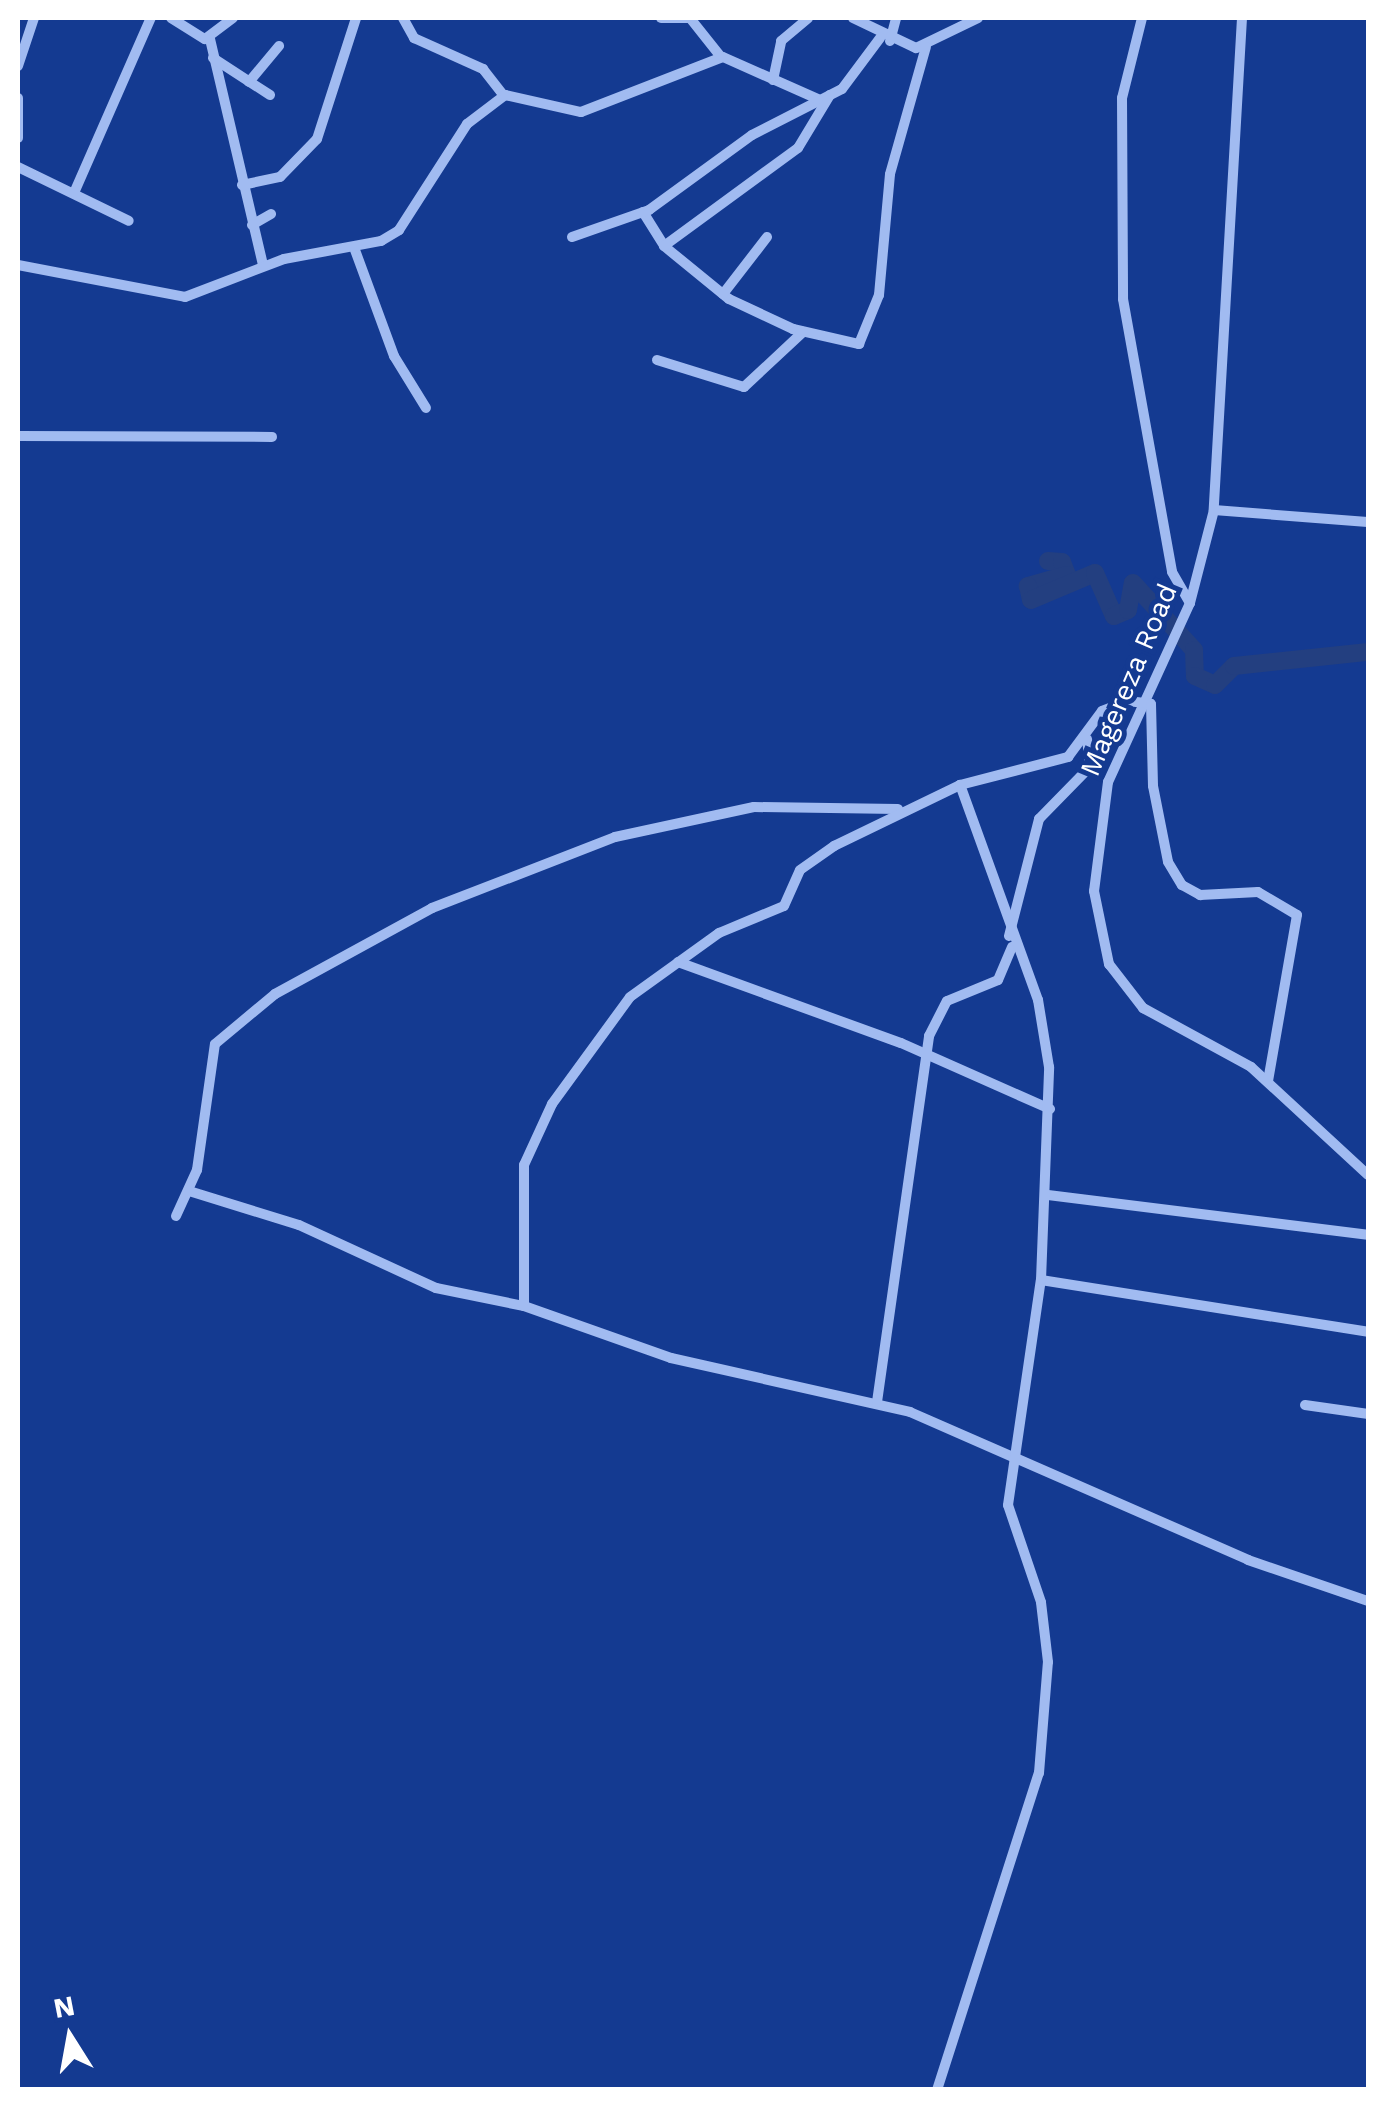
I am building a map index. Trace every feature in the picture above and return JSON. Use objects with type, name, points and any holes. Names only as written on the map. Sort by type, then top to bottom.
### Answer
[{"type":"street","points":[[18,64],[34,18]]},
{"type":"street","points":[[74,193],[151,18]]},
{"type":"street","points":[[171,18],[210,38]]},
{"type":"street","points":[[210,38],[233,18]]},
{"type":"street","points":[[242,186],[280,178],[316,139],[356,18]]},
{"type":"street","points":[[403,18],[414,38],[483,69],[504,95],[581,112],[721,57]]},
{"type":"street","points":[[661,18],[690,18],[721,57],[818,99]]},
{"type":"street","points":[[773,80],[781,41],[808,18]]},
{"type":"street","points":[[853,18],[885,40],[926,47],[978,18]]},
{"type":"street","points":[[664,246],[798,148],[830,95],[885,40],[896,18]]},
{"type":"street","points":[[1142,18],[1122,98],[1123,300],[1172,572],[1190,603]]},
{"type":"street","name":"Magereza Road","points":[[1242,18],[1214,510],[1190,603],[1143,698],[1100,820],[1094,875],[1100,942],[1143,1008],[1268,1081],[1368,1174]]},
{"type":"street","points":[[210,38],[263,265]]},
{"type":"street","points":[[249,82],[279,46]]},
{"type":"street","points":[[643,212],[664,246],[723,294],[802,332],[864,341],[880,295],[890,174],[926,47]]},
{"type":"street","points":[[212,57],[270,95]]},
{"type":"street","points":[[18,265],[181,297],[263,265],[355,250],[398,230],[442,154],[504,95]]},
{"type":"street","points":[[572,237],[643,212],[830,95]]},
{"type":"street","points":[[18,98],[18,138]]},
{"type":"street","points":[[18,167],[129,221]]},
{"type":"street","points":[[252,224],[271,214]]},
{"type":"street","points":[[723,294],[768,237]]},
{"type":"street","points":[[355,250],[394,356],[426,408]]},
{"type":"street","points":[[657,360],[744,386],[802,332]]},
{"type":"street","points":[[18,436],[272,436]]},
{"type":"street","points":[[1214,510],[1368,522]]},
{"type":"street","points":[[524,1306],[524,1165],[536,1135],[621,1006],[719,933],[784,906],[805,865],[904,809],[960,785],[1061,761],[1087,739],[1102,711],[1143,698],[1175,876],[1195,894],[1266,894],[1298,918],[1268,1081]]},
{"type":"street","points":[[877,1402],[924,1052],[940,1008],[994,983],[1010,942],[1039,819],[1090,767],[1087,739]]},
{"type":"street","points":[[937,2090],[1039,1772],[1048,1654],[1034,1579],[1008,1521],[1041,1280],[1048,1194],[1050,1109],[1044,1023],[1010,942],[960,785]]},
{"type":"street","points":[[176,1216],[189,1190],[221,1033],[432,908],[614,837],[754,807],[904,809]]},
{"type":"street","points":[[678,962],[924,1052],[1050,1109]]},
{"type":"street","points":[[189,1190],[288,1221],[436,1288],[524,1306],[606,1340],[877,1402],[1017,1458],[1248,1560],[1368,1601]]},
{"type":"street","points":[[1048,1194],[1368,1235]]},
{"type":"street","points":[[1041,1280],[1368,1332]]},
{"type":"street","points":[[1305,1405],[1368,1414]]},
{"type":"waterway","points":[[1048,561],[1062,562],[1067,575],[1028,586],[1031,600],[1095,573],[1114,616],[1128,610],[1133,583],[1194,650],[1195,676],[1215,685],[1234,666],[1368,652]]}]
